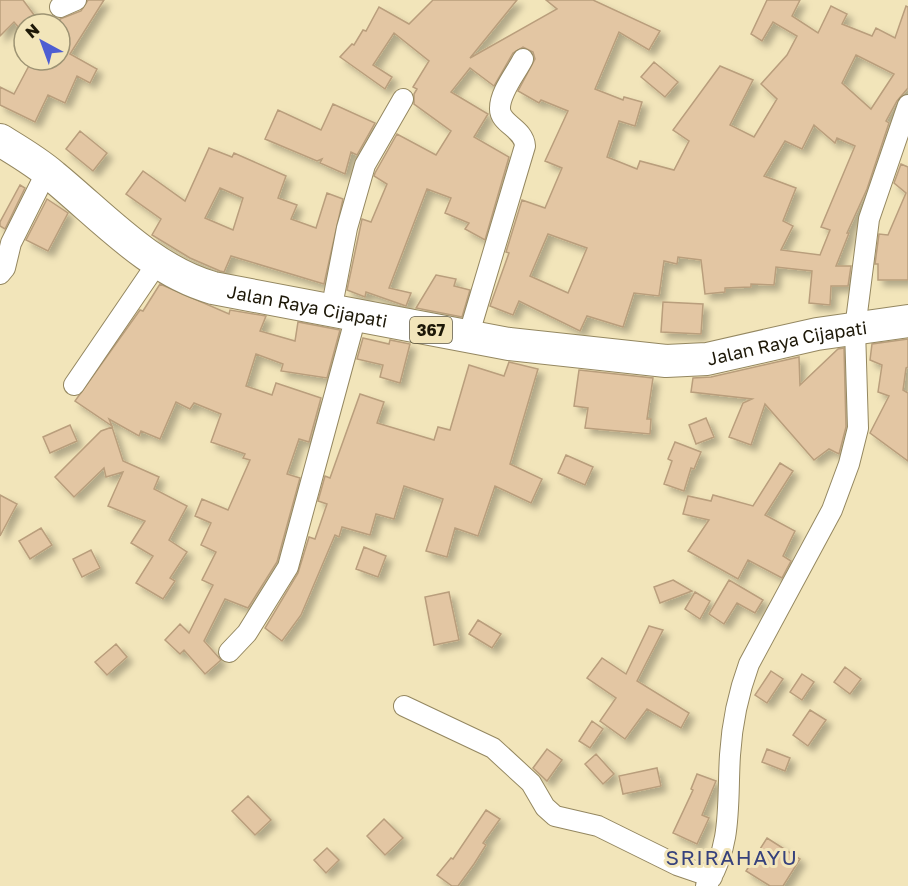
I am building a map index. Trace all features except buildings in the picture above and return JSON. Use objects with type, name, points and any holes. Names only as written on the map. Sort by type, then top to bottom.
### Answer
[{"type":"main road","name":"Jalan Raya Cijapati","points":[[0,140],[47,171],[91,211],[158,262],[185,279],[206,286],[468,337],[551,350],[688,361],[908,321]]},
{"type":"street","points":[[468,337],[525,146],[523,136],[502,117],[499,110],[502,97],[523,59]]},
{"type":"street","points":[[229,652],[247,633],[288,567],[344,313],[347,228],[364,165],[403,99]]},
{"type":"street","points":[[404,706],[492,748],[531,783],[545,807],[555,816],[598,826],[709,882],[723,854],[728,829],[730,754],[739,689],[749,664],[832,510],[849,464],[858,428],[855,329],[868,219],[908,105]]},
{"type":"street","points":[[0,274],[5,268],[11,243],[47,171]]},
{"type":"street","points":[[74,385],[158,262]]},
{"type":"district","name":"SRIRAHAYU","points":[[732,857]]}]
